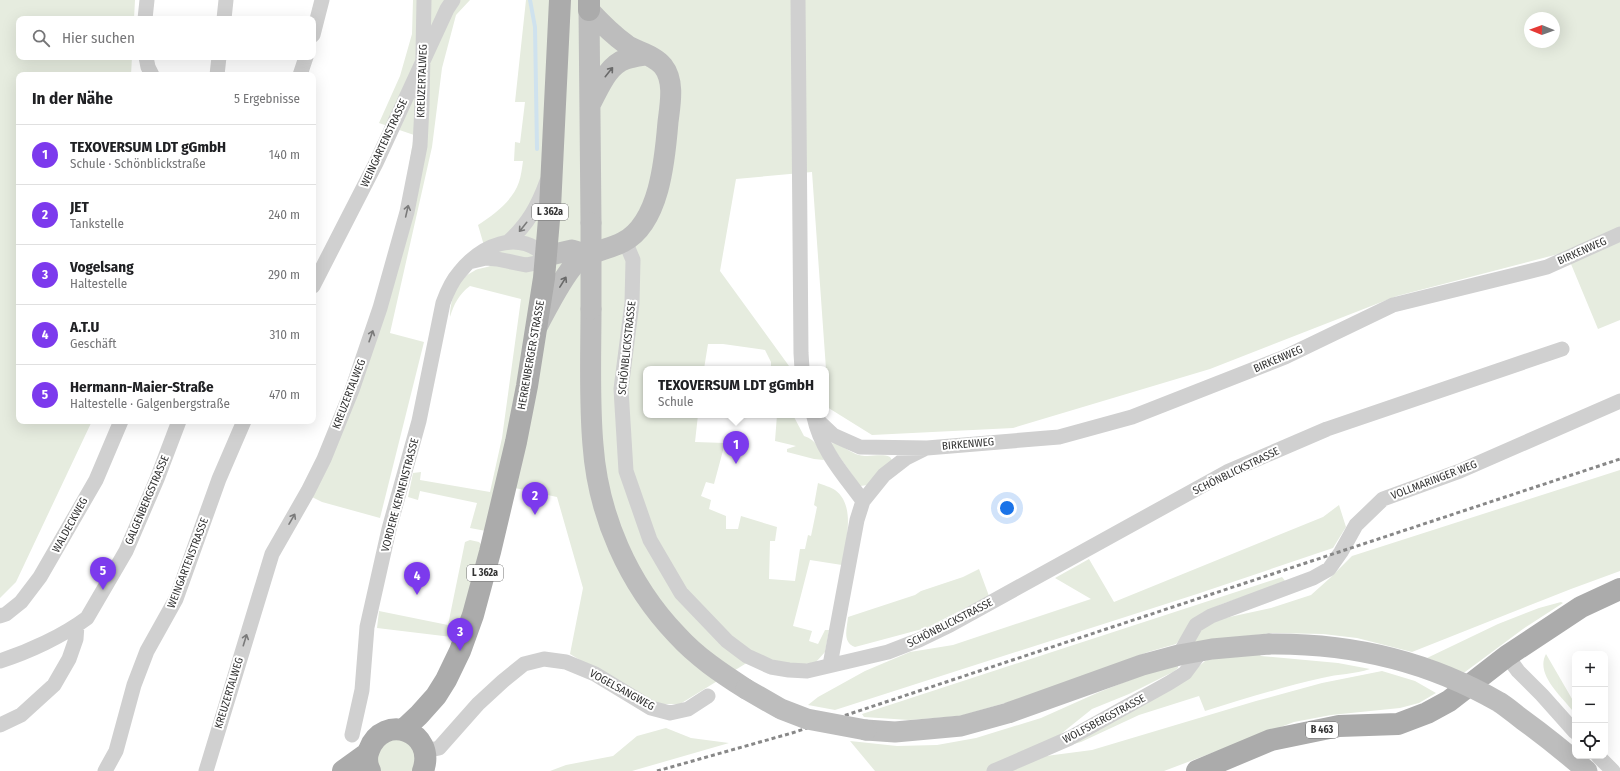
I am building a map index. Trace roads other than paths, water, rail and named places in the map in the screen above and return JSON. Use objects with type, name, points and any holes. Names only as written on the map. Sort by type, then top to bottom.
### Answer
[{"type":"main road","name":"HERRENBERGER STRASSE","points":[[403,730],[436,696],[446,680],[460,650],[473,615],[497,526],[514,449],[537,327],[546,256],[560,0]]},
{"type":"main road","points":[[537,327],[552,300],[583,259],[625,242],[648,216],[660,183],[666,149],[671,96],[669,79],[664,66],[654,58],[645,55],[627,44],[600,22],[589,5]]},
{"type":"main road","points":[[589,5],[593,446],[600,491],[611,528],[623,557],[639,587],[676,635],[721,674],[781,709],[808,719],[866,730],[895,732],[961,726],[1008,713],[1142,665],[1182,664],[1202,650],[1269,644],[1303,644],[1346,648],[1407,662],[1448,677],[1499,702],[1557,744],[1587,771]]},
{"type":"main road","points":[[590,106],[603,80],[615,65],[626,59],[645,55]]},
{"type":"main road","points":[[546,256],[572,250],[583,259]]},
{"type":"main road","name":"B 463","points":[[1197,771],[1271,740],[1339,726],[1398,724],[1427,713],[1449,701],[1507,656],[1581,607],[1620,588]]},
{"type":"main road","name":"HERRENBERGER STRASSE","points":[[425,760],[436,696]]},
{"type":"main road","points":[[343,771],[369,762],[371,744],[377,736],[385,731],[395,729],[403,730],[417,737],[425,760]]},
{"type":"street","points":[[145,16],[147,0]]},
{"type":"street","points":[[224,16],[226,0]]},
{"type":"street","points":[[316,23],[322,0]]},
{"type":"street","name":"KREUZERTALWEG","points":[[206,771],[227,697],[272,554],[308,492],[324,459],[352,390],[380,308],[406,212],[420,146],[422,62],[425,19],[424,0]]},
{"type":"street","name":"WEINGARTENSTRASSE","points":[[316,280],[376,163],[447,9],[453,0]]},
{"type":"street","points":[[798,0],[798,125],[802,366]]},
{"type":"street","points":[[147,60],[150,72]]},
{"type":"street","points":[[217,72],[219,60]]},
{"type":"street","points":[[301,72],[305,60]]},
{"type":"street","name":"VORDERE KERNENSTRASSE","points":[[508,242],[523,228],[536,208],[552,167]]},
{"type":"street","name":"BIRKENWEG","points":[[816,418],[833,435],[860,447],[927,448],[1059,437],[1132,417],[1285,357],[1393,305],[1547,267],[1620,234]]},
{"type":"street","name":"VORDERE KERNENSTRASSE","points":[[352,735],[362,690],[367,628],[389,529],[419,422],[443,303],[450,286],[458,273],[480,253],[492,246],[508,242],[526,244],[538,248],[546,256]]},
{"type":"street","name":"SCHÖNBLICKSTRASSE","points":[[625,242],[633,260],[632,303],[621,389],[626,471],[650,540],[681,593],[727,640],[747,656],[771,667],[789,670],[807,671],[888,652],[919,640],[950,625],[1206,484],[1248,463],[1327,429],[1562,349]]},
{"type":"street","points":[[469,262],[486,258],[526,265],[536,264],[546,256]]},
{"type":"street","name":"VOLLMARINGER WEG","points":[[1182,664],[1196,625],[1211,616],[1313,578],[1329,568],[1341,552],[1356,525],[1383,499],[1460,471],[1620,401]]},
{"type":"street","points":[[814,418],[816,431],[824,448],[863,501]]},
{"type":"street","name":"WALDECKWEG","points":[[0,616],[6,614],[21,602],[40,577],[96,480],[120,424]]},
{"type":"street","name":"GALGENBERGSTRASSE","points":[[0,661],[26,651],[77,625],[86,618],[126,550],[157,479],[178,424]]},
{"type":"street","name":"WEINGARTENSTRASSE","points":[[105,771],[116,751],[134,685],[147,651],[176,599],[219,479],[243,424]]},
{"type":"street","points":[[830,665],[857,520],[863,501],[884,475],[906,458],[927,448]]},
{"type":"street","points":[[0,725],[21,715],[54,685],[69,659],[76,639],[77,625]]},
{"type":"street","points":[[1507,656],[1518,671],[1572,729]]},
{"type":"street","name":"VOGELSANGWEG","points":[[425,760],[439,748],[478,704],[524,664],[544,660],[566,662],[588,671],[651,708],[670,713],[688,710],[708,696]]},
{"type":"street","name":"WOLFSBERGSTRASSE","points":[[994,771],[1070,738],[1169,683],[1182,664]]},
{"type":"street","points":[[1601,759],[1613,771]]},
{"type":"waterway","points":[[530,0],[535,27],[537,149]]},
{"type":"railway","points":[[657,771],[792,733],[1620,459]]},
{"type":"place","name":"TEXOVERSUM LDT gGmbH","points":[[736,464]]},
{"type":"place","name":"JET","points":[[535,515]]},
{"type":"place","name":"Hermann-Maier-Straße","points":[[103,590]]},
{"type":"place","name":"A.T.U","points":[[417,595]]},
{"type":"place","name":"Vogelsang","points":[[460,651]]}]
